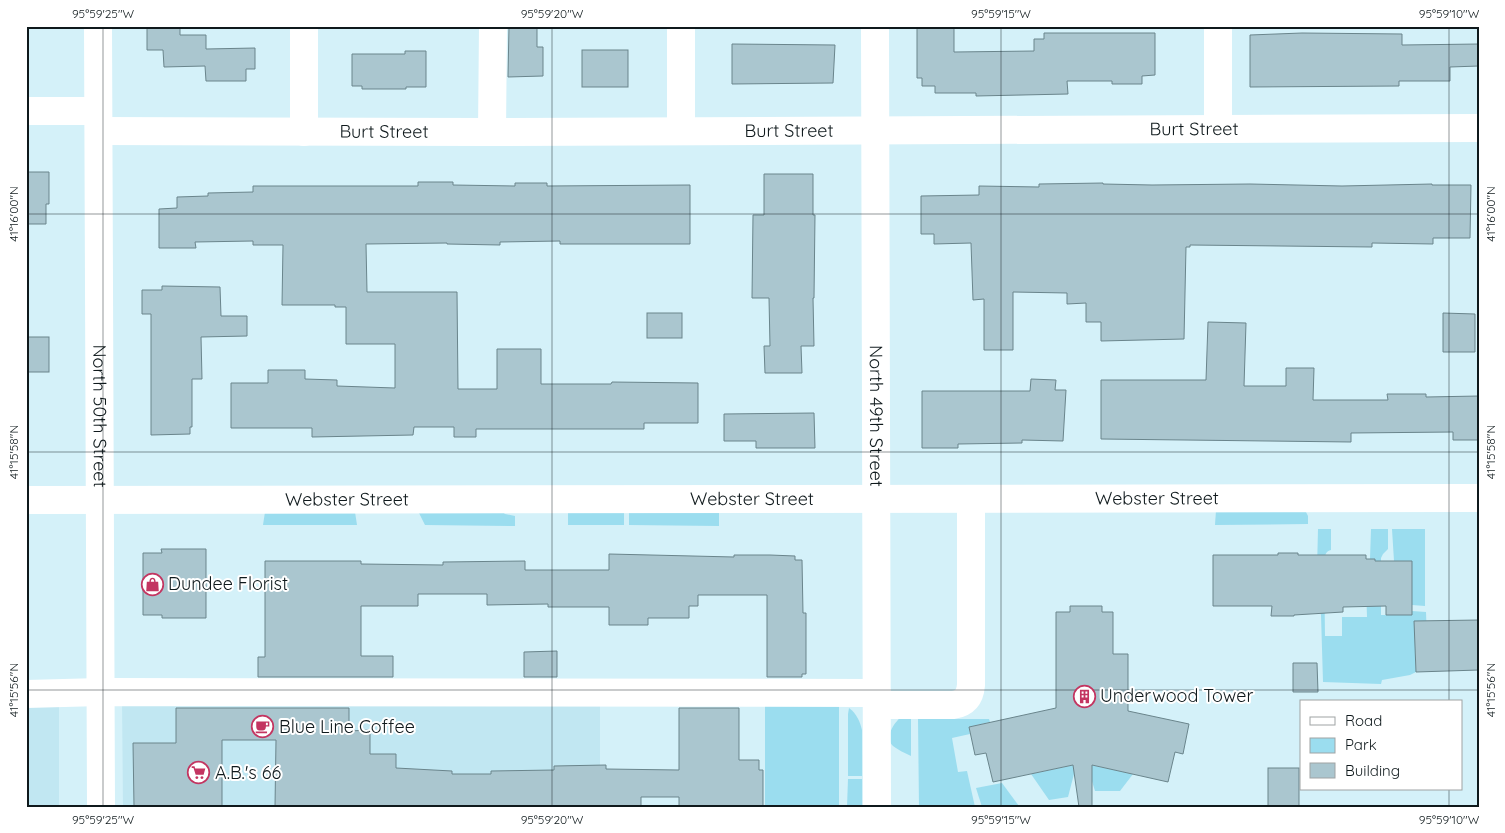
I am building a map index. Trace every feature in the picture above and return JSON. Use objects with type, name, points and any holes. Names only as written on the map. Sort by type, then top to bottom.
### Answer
[{"type":"street","name":"North 50th Street","points":[[98,26],[101,807]]},
{"type":"street","points":[[304,26],[304,132]]},
{"type":"street","points":[[492,132],[493,26]]},
{"type":"street","points":[[681,26],[681,131]]},
{"type":"street","name":"North 49th Street","points":[[875,26],[877,807]]},
{"type":"street","points":[[1218,26],[1218,128]]},
{"type":"street","name":"Burt Street","points":[[26,111],[98,121],[304,132],[1479,128]]},
{"type":"street","points":[[26,694],[101,692],[877,699],[953,705],[964,702],[970,695],[971,685],[971,498]]},
{"type":"street","name":"Webster Street","points":[[26,500],[1479,498]]},
{"type":"shaded area","points":[[26,698],[59,698],[59,807],[26,807]]},
{"type":"shaded area","points":[[600,699],[600,807],[123,807],[122,700]]},
{"type":"green space","points":[[1216,510],[1305,510],[1308,516],[1308,524],[1215,525]]},
{"type":"green space","points":[[418,511],[502,511],[505,514],[515,516],[515,526],[425,525]]},
{"type":"green space","points":[[624,511],[624,525],[568,525],[568,512]]},
{"type":"green space","points":[[719,511],[719,526],[629,525],[629,512]]},
{"type":"green space","points":[[265,512],[355,512],[357,525],[263,525]]},
{"type":"green space","points":[[1318,529],[1331,529],[1331,550],[1328,551],[1324,560],[1325,636],[1342,636],[1342,617],[1367,617],[1366,586],[1375,559],[1370,559],[1371,529],[1388,529],[1388,549],[1381,558],[1381,615],[1412,615],[1412,611],[1426,612],[1427,640],[1415,652],[1416,672],[1410,675],[1382,680],[1381,684],[1323,682],[1321,615],[1320,611],[1316,609]]},
{"type":"green space","points":[[1392,529],[1425,529],[1425,606],[1412,605],[1412,561],[1394,561]]},
{"type":"green space","points":[[765,703],[839,703],[839,807],[765,807]]},
{"type":"green space","points":[[849,708],[858,718],[862,730],[862,776],[848,776]]},
{"type":"green space","points":[[901,717],[911,719],[911,756],[893,746],[889,739],[893,726]]},
{"type":"green space","points":[[918,719],[989,719],[990,722],[969,727],[970,734],[952,738],[958,772],[967,771],[975,807],[919,807]]},
{"type":"green space","points":[[1074,765],[1074,774],[1068,797],[1049,800],[1031,774]]},
{"type":"green space","points":[[1091,765],[1133,774],[1120,791],[1095,791],[1091,778]]},
{"type":"green space","points":[[848,779],[862,779],[862,807],[847,807]]},
{"type":"green space","points":[[1002,783],[1019,806],[982,807],[976,788]]},
{"type":"building","points":[[147,26],[180,26],[180,35],[206,35],[206,49],[255,48],[255,69],[246,69],[246,81],[206,81],[205,66],[164,67],[163,50],[147,50]]},
{"type":"building","points":[[509,26],[537,26],[537,47],[543,47],[543,76],[508,77]]},
{"type":"building","points":[[917,26],[954,26],[954,52],[1034,51],[1034,39],[1044,39],[1044,33],[1155,33],[1155,75],[1142,76],[1142,84],[1112,84],[1112,81],[1067,81],[1068,94],[976,96],[976,93],[935,93],[935,86],[922,86],[922,78],[917,78]]},
{"type":"building","points":[[1302,33],[1402,34],[1402,45],[1479,44],[1479,66],[1450,67],[1450,81],[1399,81],[1399,86],[1250,87],[1250,35]]},
{"type":"building","points":[[732,44],[835,45],[833,83],[732,84]]},
{"type":"building","points":[[582,50],[628,50],[628,87],[582,87]]},
{"type":"building","points":[[405,51],[426,51],[426,87],[362,89],[362,86],[352,86],[352,54],[405,54]]},
{"type":"building","points":[[26,172],[49,172],[49,204],[46,204],[46,224],[26,224]]},
{"type":"building","points":[[764,174],[813,174],[813,215],[815,215],[814,346],[801,346],[802,373],[765,373],[764,346],[770,346],[769,298],[752,298],[753,215],[764,215]]},
{"type":"building","points":[[418,182],[453,182],[453,185],[515,186],[515,183],[547,183],[547,186],[690,185],[690,244],[560,244],[560,241],[500,242],[500,245],[447,243],[366,244],[367,292],[457,292],[458,389],[497,389],[497,349],[541,349],[541,384],[611,384],[612,382],[698,383],[698,423],[644,423],[644,429],[476,429],[476,437],[454,437],[454,427],[414,427],[413,435],[312,437],[312,428],[231,428],[231,383],[268,383],[268,370],[305,370],[305,379],[337,380],[337,386],[395,388],[395,344],[346,344],[346,307],[335,307],[335,305],[282,305],[283,245],[253,245],[253,241],[195,242],[196,248],[159,248],[159,209],[177,208],[177,197],[208,196],[208,193],[253,192],[253,186],[418,186]]},
{"type":"building","points":[[1103,183],[1152,185],[1471,185],[1470,238],[1433,238],[1433,244],[1372,243],[1372,247],[1190,245],[1190,247],[1186,247],[1184,339],[1101,341],[1101,322],[1086,322],[1086,303],[1067,304],[1067,293],[1013,292],[1013,350],[984,350],[984,299],[973,300],[971,243],[934,244],[934,234],[921,234],[921,196],[979,195],[979,186],[1039,187],[1039,184]]},
{"type":"building","points":[[162,286],[220,287],[221,316],[247,316],[247,336],[201,337],[202,379],[192,379],[192,427],[190,427],[190,434],[151,435],[151,314],[142,314],[142,290],[162,290]]},
{"type":"building","points":[[647,313],[682,313],[682,338],[647,338]]},
{"type":"building","points":[[1443,313],[1475,314],[1475,352],[1443,352]]},
{"type":"building","points":[[1208,322],[1246,323],[1244,386],[1286,386],[1286,368],[1314,368],[1313,400],[1388,400],[1387,394],[1426,394],[1426,397],[1479,396],[1479,440],[1453,440],[1453,432],[1351,433],[1351,442],[1101,439],[1101,380],[1206,380]]},
{"type":"building","points":[[26,337],[49,337],[49,372],[26,372]]},
{"type":"building","points":[[1031,379],[1056,380],[1055,390],[1066,390],[1063,441],[1022,440],[1022,443],[958,444],[958,448],[922,448],[922,391],[1030,391]]},
{"type":"building","points":[[814,413],[815,448],[756,448],[756,441],[724,441],[724,414]]},
{"type":"building","points":[[161,549],[206,549],[206,618],[162,618],[162,615],[143,615],[143,553],[162,553]]},
{"type":"building","points":[[1278,553],[1298,553],[1298,555],[1366,555],[1366,559],[1375,559],[1375,561],[1412,561],[1412,615],[1386,615],[1386,606],[1343,607],[1343,612],[1271,616],[1272,606],[1213,606],[1213,555],[1278,555]]},
{"type":"building","points":[[609,554],[734,557],[734,555],[770,555],[795,556],[795,560],[802,560],[803,613],[806,613],[806,674],[802,674],[802,677],[767,677],[767,595],[698,595],[698,606],[689,606],[689,618],[648,618],[648,625],[609,625],[609,607],[548,607],[548,604],[487,605],[487,594],[418,594],[418,606],[361,606],[361,656],[393,656],[393,677],[258,677],[258,657],[265,657],[265,561],[361,561],[361,564],[443,565],[443,562],[525,561],[525,570],[609,570]]},
{"type":"building","name":"Underwood Tower","points":[[1070,606],[1102,606],[1102,612],[1113,612],[1113,654],[1128,654],[1128,711],[1189,724],[1183,754],[1175,752],[1168,782],[1092,765],[1092,806],[1079,807],[1073,765],[993,782],[986,753],[975,755],[969,727],[1056,708],[1056,612],[1070,612]]},
{"type":"building","points":[[1479,620],[1479,670],[1416,672],[1414,621]]},
{"type":"building","points":[[557,651],[557,677],[524,677],[524,652]]},
{"type":"building","points":[[1293,663],[1317,663],[1318,692],[1293,692]]},
{"type":"building","points":[[176,708],[349,708],[349,731],[370,730],[370,754],[396,754],[396,768],[452,771],[452,774],[491,774],[491,771],[554,770],[554,766],[606,765],[606,769],[679,770],[679,708],[739,708],[739,760],[759,760],[759,770],[763,770],[763,807],[679,807],[679,797],[641,797],[641,807],[275,807],[276,740],[222,740],[222,807],[134,807],[133,743],[176,743]]},
{"type":"building","points":[[1268,768],[1299,768],[1299,807],[1268,807]]},
{"type":"place","name":"Dundee Florist","points":[[152,584]]},
{"type":"place","name":"Underwood Tower","points":[[1084,696]]},
{"type":"place","name":"Blue Line Coffee","points":[[263,727]]},
{"type":"place","name":"A.B.'s 66","points":[[199,773]]}]
